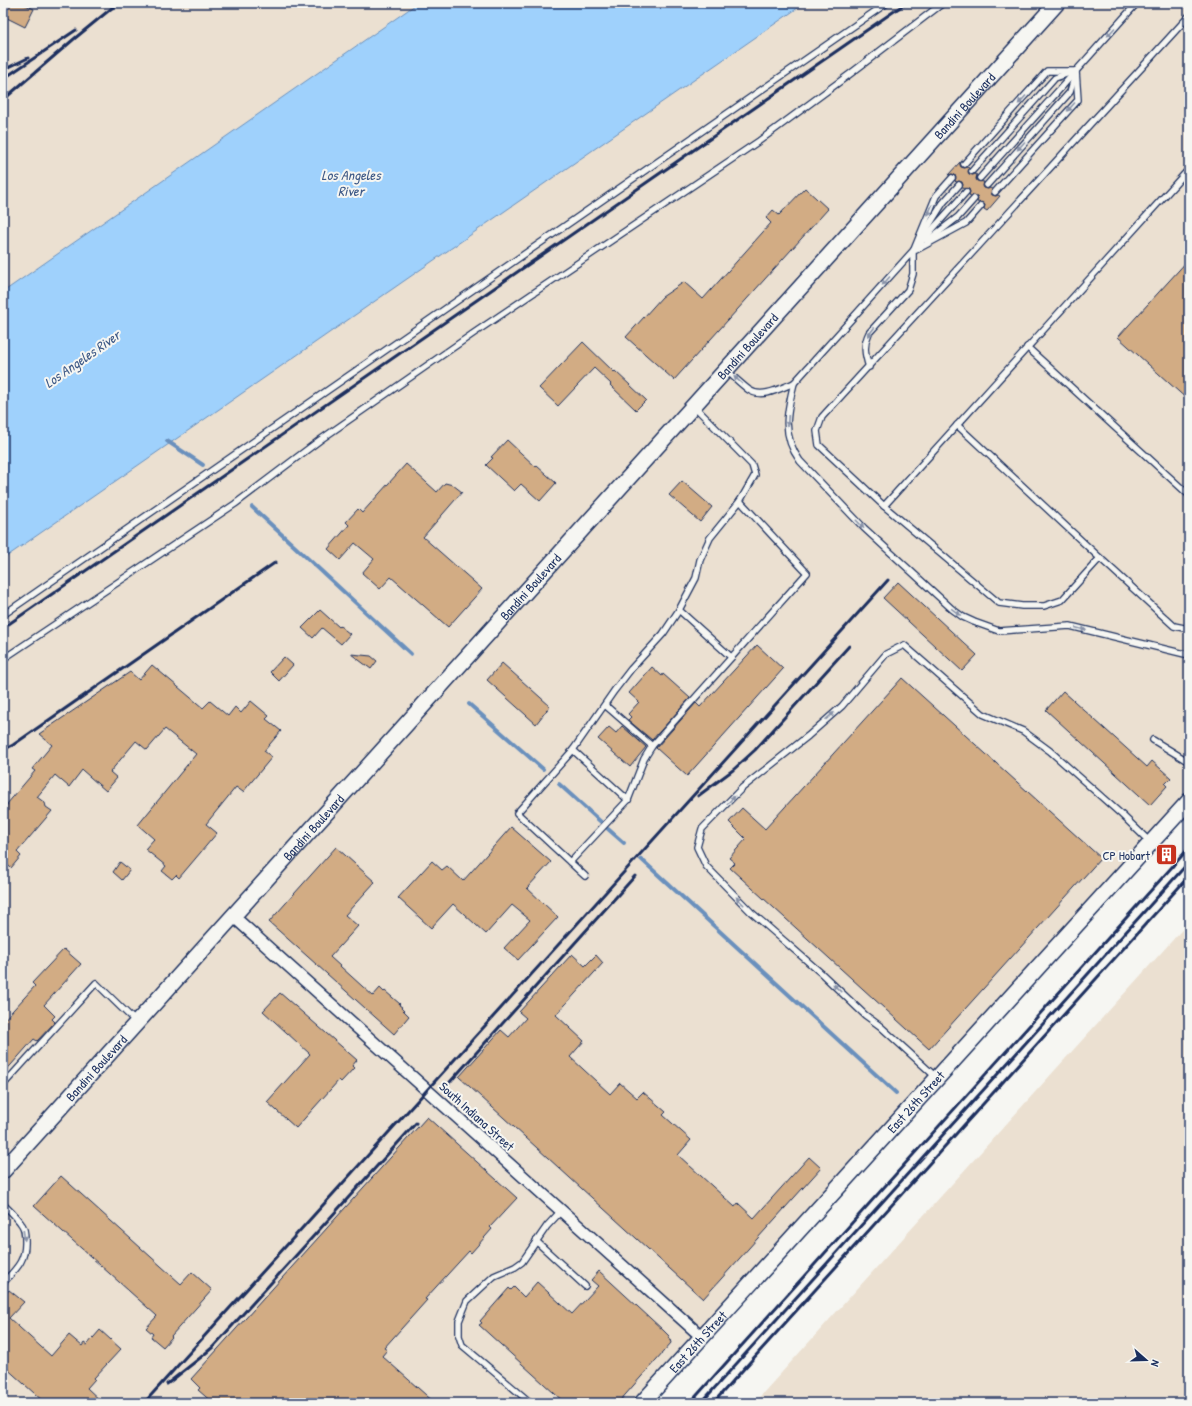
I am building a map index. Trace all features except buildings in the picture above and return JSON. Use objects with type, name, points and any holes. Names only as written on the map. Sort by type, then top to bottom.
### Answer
[{"type":"main road","name":"Bandini Boulevard","points":[[6,1161],[137,1022],[1057,3]]},
{"type":"main road","name":"East 26th Street","points":[[642,1403],[1189,800]]},
{"type":"street","name":"South Indiana Street","points":[[233,916],[702,1337]]},
{"type":"lane","points":[[3,615],[887,3]]},
{"type":"lane","points":[[3,660],[235,504],[320,440],[474,333],[759,141],[943,3]]},
{"type":"lane","points":[[980,178],[1137,3]]},
{"type":"lane","points":[[1100,558],[1062,600],[1044,606],[1022,606],[999,603],[884,506],[819,445],[818,431],[822,417],[1189,16]]},
{"type":"lane","points":[[964,164],[1048,71],[1076,71]]},
{"type":"lane","points":[[972,171],[1055,78],[1076,71]]},
{"type":"lane","points":[[987,185],[1070,92],[1076,71]]},
{"type":"lane","points":[[994,192],[1078,100],[1076,71]]},
{"type":"lane","points":[[884,506],[1189,169]]},
{"type":"lane","points":[[869,366],[865,354],[867,337],[908,290],[913,274],[913,252],[936,196],[952,178]]},
{"type":"lane","points":[[913,252],[943,203],[959,185]]},
{"type":"lane","points":[[726,370],[750,391],[756,393],[772,391],[794,383],[966,192]]},
{"type":"lane","points":[[913,252],[958,217],[974,199]]},
{"type":"lane","points":[[913,252],[966,223],[981,206]]},
{"type":"lane","points":[[1027,347],[1189,495]]},
{"type":"lane","points":[[794,383],[787,421],[787,432],[794,453],[864,528],[952,609],[963,617],[985,627],[999,631],[1070,626],[1189,655]]},
{"type":"lane","points":[[585,876],[516,813],[573,750],[631,670],[663,634],[679,610],[696,578],[700,560],[710,538],[740,501],[755,475],[752,465],[693,406]]},
{"type":"lane","points":[[957,425],[1174,626],[1189,629]]},
{"type":"lane","points":[[570,862],[628,800],[644,759],[652,746],[807,573],[740,501]]},
{"type":"lane","points":[[679,610],[731,657]]},
{"type":"lane","points":[[937,1078],[752,912],[706,866],[696,847],[702,829],[742,788],[808,736],[842,706],[886,654],[904,645],[983,714],[1023,731],[1050,751],[1122,815],[1150,843]]},
{"type":"lane","points":[[605,705],[652,746]]},
{"type":"lane","points":[[1153,740],[1189,762]]},
{"type":"lane","points":[[573,750],[628,800]]},
{"type":"lane","points":[[3,1085],[96,983],[137,1022]]},
{"type":"lane","points":[[3,1204],[23,1226],[26,1248],[21,1263],[3,1283]]},
{"type":"lane","points":[[531,1403],[462,1345],[459,1336],[459,1321],[467,1301],[494,1276],[516,1267],[522,1262],[547,1226],[561,1211]]},
{"type":"lane","points":[[536,1241],[585,1286]]},
{"type":"shaded area","points":[[3,3],[1189,3],[1189,791],[641,1403],[3,1403]]},
{"type":"shaded area","points":[[1189,922],[1189,1403],[754,1403]]},
{"type":"water","name":"Los Angeles River","points":[[418,3],[805,3],[3,559],[3,292]]},
{"type":"waterway","points":[[167,441],[203,465]]},
{"type":"waterway","points":[[252,507],[411,654]]},
{"type":"waterway","points":[[469,704],[543,769]]},
{"type":"waterway","points":[[559,784],[601,822]]},
{"type":"waterway","points":[[608,829],[624,843]]},
{"type":"waterway","points":[[641,859],[896,1093]]},
{"type":"railway","points":[[3,100],[118,3]]},
{"type":"railway","points":[[3,628],[906,3]]},
{"type":"railway","points":[[3,79],[76,30]]},
{"type":"railway","points":[[3,70],[28,58]]},
{"type":"railway","points":[[3,750],[13,745],[276,562]]},
{"type":"railway","points":[[144,1403],[888,580]]},
{"type":"railway","points":[[698,796],[733,770],[755,750],[849,646]]},
{"type":"railway","points":[[690,1403],[1189,848]]},
{"type":"railway","points":[[701,1403],[1189,862]]},
{"type":"railway","points":[[450,1082],[635,876]]},
{"type":"railway","points":[[713,1403],[1189,876]]},
{"type":"railway","points":[[167,1384],[213,1347],[416,1123]]},
{"type":"place","name":"CP Hobart","points":[[1166,855]]}]
